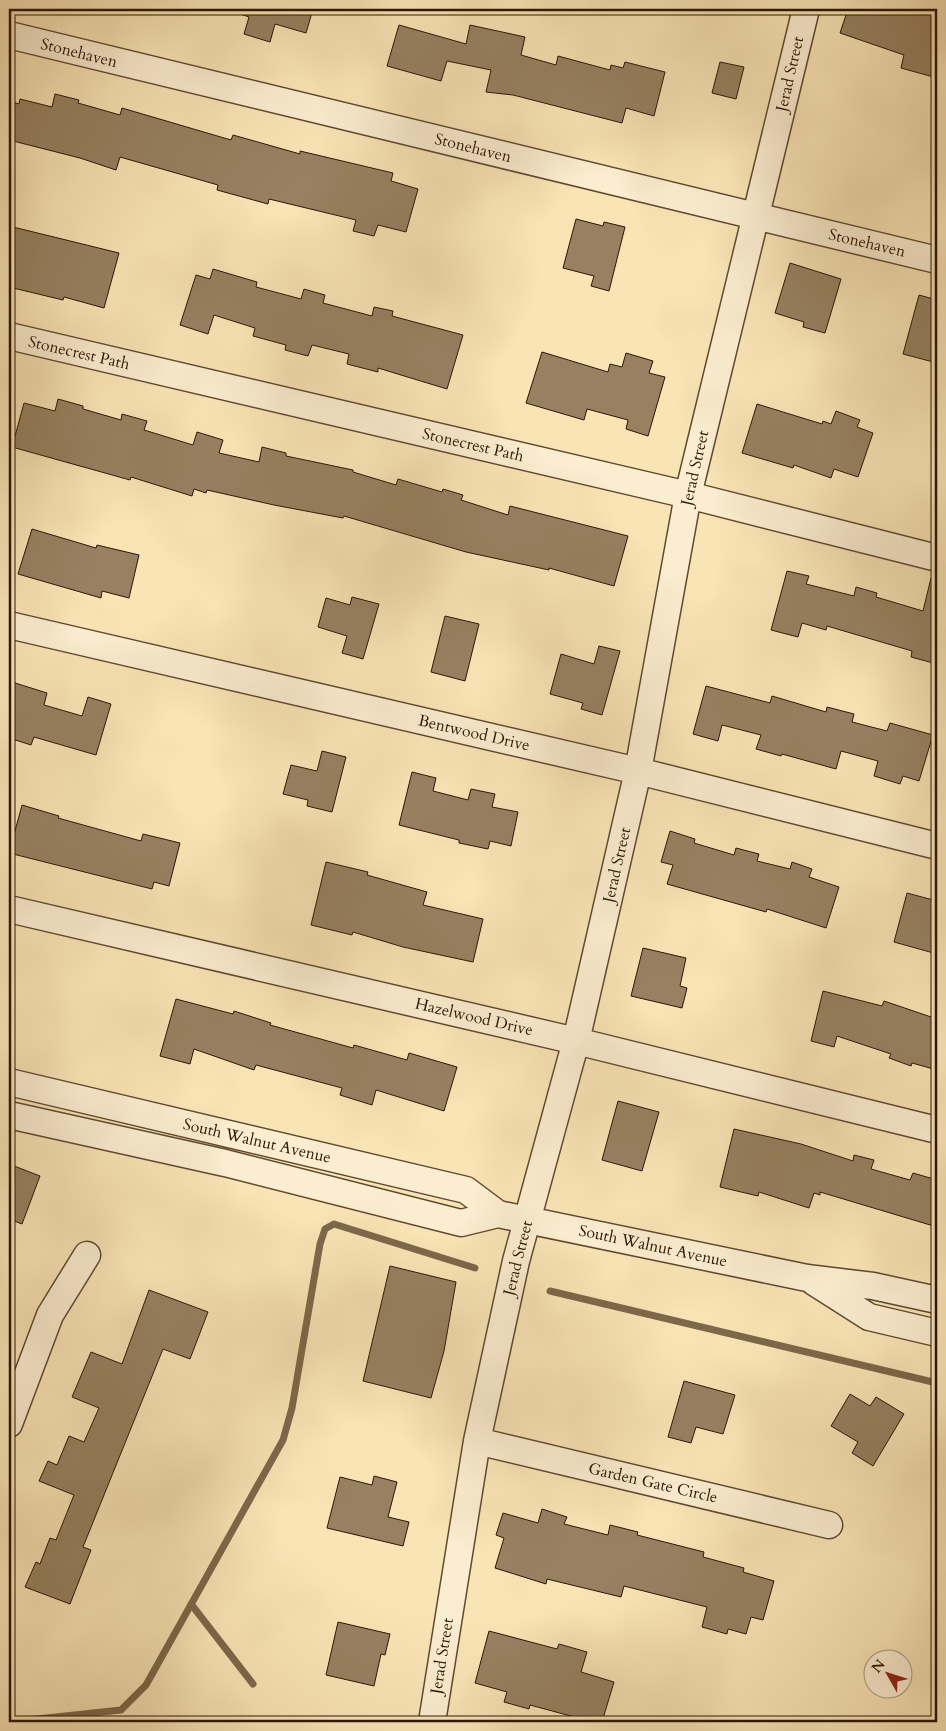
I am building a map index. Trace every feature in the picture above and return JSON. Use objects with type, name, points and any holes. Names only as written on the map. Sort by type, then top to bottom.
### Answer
[{"type":"street","name":"Jerad Street","points":[[432,1722],[477,1442],[516,1261],[576,1040],[638,771],[688,495],[806,9]]},
{"type":"street","name":"Stonehaven","points":[[9,36],[937,260]]},
{"type":"street","name":"Stonecrest Path","points":[[9,336],[688,495],[937,558]]},
{"type":"street","name":"Bentwood Drive","points":[[9,625],[638,771],[937,846]]},
{"type":"street","name":"Hazelwood Drive","points":[[9,909],[576,1040],[937,1130]]},
{"type":"street","name":"South Walnut Avenue","points":[[9,1082],[466,1190],[498,1214]]},
{"type":"street","name":"South Walnut Avenue","points":[[9,1115],[225,1163],[461,1223],[498,1214],[807,1278],[874,1286],[937,1300]]},
{"type":"street","points":[[9,1424],[50,1315],[87,1255]]},
{"type":"street","name":"South Walnut Avenue","points":[[807,1278],[869,1317],[937,1333]]},
{"type":"street","name":"Garden Gate Circle","points":[[477,1442],[829,1524]]},
{"type":"building","points":[[240,9],[313,9],[306,33],[275,24],[270,42],[244,34],[249,17],[240,14]]},
{"type":"building","points":[[848,9],[937,9],[937,78],[901,68],[904,55],[840,33]]},
{"type":"building","points":[[399,25],[466,44],[470,25],[525,37],[521,55],[556,65],[558,56],[610,70],[611,65],[623,68],[625,62],[665,72],[654,116],[626,108],[622,123],[513,95],[486,92],[491,70],[447,61],[441,81],[387,66]]},
{"type":"building","points":[[720,62],[744,67],[736,99],[712,93]]},
{"type":"building","points":[[55,94],[79,100],[78,103],[120,115],[122,108],[231,140],[233,135],[300,154],[300,151],[393,173],[391,181],[418,189],[406,232],[378,225],[374,236],[353,231],[356,220],[269,199],[268,204],[217,190],[218,185],[120,157],[116,170],[80,158],[9,140],[9,101],[19,104],[20,99],[52,107]]},
{"type":"building","points":[[576,219],[603,226],[604,222],[625,227],[609,291],[591,286],[594,276],[563,268]]},
{"type":"building","points":[[9,226],[119,253],[104,308],[64,297],[63,300],[9,287]]},
{"type":"building","points":[[790,263],[841,279],[825,333],[803,327],[804,322],[775,313]]},
{"type":"building","points":[[213,269],[257,282],[256,287],[301,299],[304,289],[325,295],[323,303],[372,316],[374,307],[393,311],[392,316],[463,335],[447,389],[378,368],[378,372],[347,364],[349,354],[312,345],[308,356],[285,350],[286,345],[253,336],[255,328],[214,315],[208,334],[180,325],[196,275],[210,279]]},
{"type":"building","points":[[919,295],[937,300],[937,363],[903,354]]},
{"type":"building","points":[[542,352],[608,372],[610,364],[622,367],[626,353],[653,361],[649,373],[665,377],[648,436],[626,429],[628,420],[587,409],[584,420],[526,403]]},
{"type":"building","points":[[58,399],[83,406],[83,409],[121,420],[122,414],[147,421],[144,430],[193,445],[197,432],[223,440],[219,453],[259,462],[262,447],[286,453],[286,456],[353,470],[353,472],[396,485],[398,479],[442,492],[443,489],[463,495],[461,500],[508,515],[510,506],[628,536],[614,586],[549,568],[549,570],[466,552],[344,516],[343,518],[274,505],[207,490],[206,493],[194,489],[192,496],[131,477],[130,480],[12,447],[24,403],[55,411]]},
{"type":"building","points":[[757,404],[822,424],[823,421],[831,424],[836,411],[860,420],[857,427],[873,433],[858,477],[834,469],[831,478],[794,465],[793,468],[742,453]]},
{"type":"building","points":[[32,529],[96,548],[97,545],[139,555],[129,598],[102,591],[101,598],[18,574]]},
{"type":"building","points":[[787,571],[809,576],[806,584],[854,596],[856,587],[877,593],[876,597],[923,611],[931,578],[937,579],[937,664],[911,657],[912,651],[827,626],[826,630],[802,623],[798,637],[771,630]]},
{"type":"building","points":[[352,597],[379,604],[363,659],[342,653],[347,636],[318,627],[326,598],[350,605]]},
{"type":"building","points":[[445,616],[479,624],[465,681],[431,672]]},
{"type":"building","points":[[599,646],[620,651],[602,715],[581,709],[583,703],[550,694],[561,654],[594,664]]},
{"type":"building","points":[[12,682],[47,693],[44,705],[82,716],[88,697],[111,704],[96,755],[34,737],[31,745],[9,738],[9,693]]},
{"type":"building","points":[[706,686],[770,703],[772,696],[826,712],[827,707],[854,714],[852,722],[887,731],[890,723],[933,735],[919,781],[903,776],[900,784],[874,776],[878,761],[841,751],[836,769],[756,749],[761,735],[722,725],[718,741],[693,734]]},
{"type":"building","points":[[322,751],[346,757],[332,812],[307,806],[308,800],[283,794],[291,765],[317,771]]},
{"type":"building","points":[[412,772],[436,778],[433,791],[468,800],[471,789],[495,794],[492,807],[518,812],[511,846],[490,841],[488,849],[459,843],[459,840],[399,825]]},
{"type":"building","points":[[22,805],[59,816],[58,818],[141,841],[143,834],[180,843],[169,886],[154,882],[152,889],[9,853]]},
{"type":"building","points":[[670,831],[695,839],[694,843],[734,855],[736,848],[759,854],[757,861],[790,869],[792,862],[812,869],[809,877],[839,887],[826,928],[767,909],[766,912],[667,884],[673,865],[661,862]]},
{"type":"building","points":[[326,862],[368,872],[367,875],[427,892],[423,905],[483,919],[473,962],[403,947],[353,932],[352,935],[311,925]]},
{"type":"building","points":[[907,893],[937,901],[937,954],[894,942]]},
{"type":"building","points":[[643,948],[686,958],[680,986],[687,988],[682,1008],[631,996]]},
{"type":"building","points":[[823,991],[882,1006],[884,1001],[937,1019],[937,1070],[912,1063],[911,1066],[889,1058],[891,1054],[837,1036],[834,1047],[811,1041]]},
{"type":"building","points":[[176,999],[233,1014],[234,1011],[271,1023],[270,1025],[353,1048],[354,1045],[407,1060],[409,1053],[457,1067],[444,1111],[376,1090],[372,1105],[340,1095],[342,1088],[256,1065],[254,1070],[194,1049],[190,1064],[160,1056]]},
{"type":"building","points":[[618,1101],[659,1112],[642,1171],[602,1160]]},
{"type":"building","points":[[734,1129],[801,1144],[853,1161],[854,1155],[874,1160],[871,1169],[910,1180],[913,1173],[937,1180],[937,1227],[820,1192],[820,1195],[814,1193],[809,1208],[759,1192],[758,1196],[720,1187]]},
{"type":"building","points":[[9,1164],[40,1176],[22,1224],[9,1219]]},
{"type":"building","points":[[390,1266],[456,1282],[444,1351],[431,1398],[363,1381]]},
{"type":"building","points":[[149,1290],[208,1312],[190,1359],[163,1349],[83,1547],[91,1550],[70,1604],[25,1587],[36,1562],[40,1564],[50,1538],[56,1540],[74,1495],[39,1481],[48,1461],[57,1465],[69,1436],[84,1442],[99,1408],[72,1397],[91,1352],[122,1364]]},
{"type":"building","points":[[684,1381],[735,1395],[723,1434],[696,1427],[691,1443],[668,1437]]},
{"type":"building","points":[[850,1394],[870,1406],[876,1397],[904,1414],[873,1466],[852,1453],[858,1442],[831,1426]]},
{"type":"building","points":[[374,1476],[397,1482],[388,1517],[409,1522],[403,1546],[327,1528],[340,1477],[372,1485]]},
{"type":"building","points":[[542,1509],[567,1517],[564,1524],[608,1535],[610,1525],[638,1532],[637,1535],[704,1552],[703,1557],[744,1568],[743,1572],[774,1581],[763,1620],[751,1617],[746,1634],[728,1629],[727,1634],[702,1627],[707,1607],[624,1586],[621,1597],[547,1579],[546,1584],[495,1568],[504,1538],[496,1535],[503,1513],[538,1523]]},
{"type":"building","points":[[338,1622],[390,1634],[385,1655],[381,1654],[374,1686],[326,1675]]},
{"type":"building","points":[[489,1631],[557,1649],[559,1644],[587,1652],[581,1672],[614,1682],[602,1722],[593,1722],[530,1705],[529,1709],[504,1702],[507,1692],[475,1683]]},
{"type":"waterway","points":[[9,1722],[121,1710],[146,1685],[283,1440],[292,1408],[320,1244],[325,1229],[334,1224],[475,1268]]},
{"type":"waterway","points":[[550,1291],[937,1383]]},
{"type":"waterway","points":[[191,1604],[253,1684]]}]
